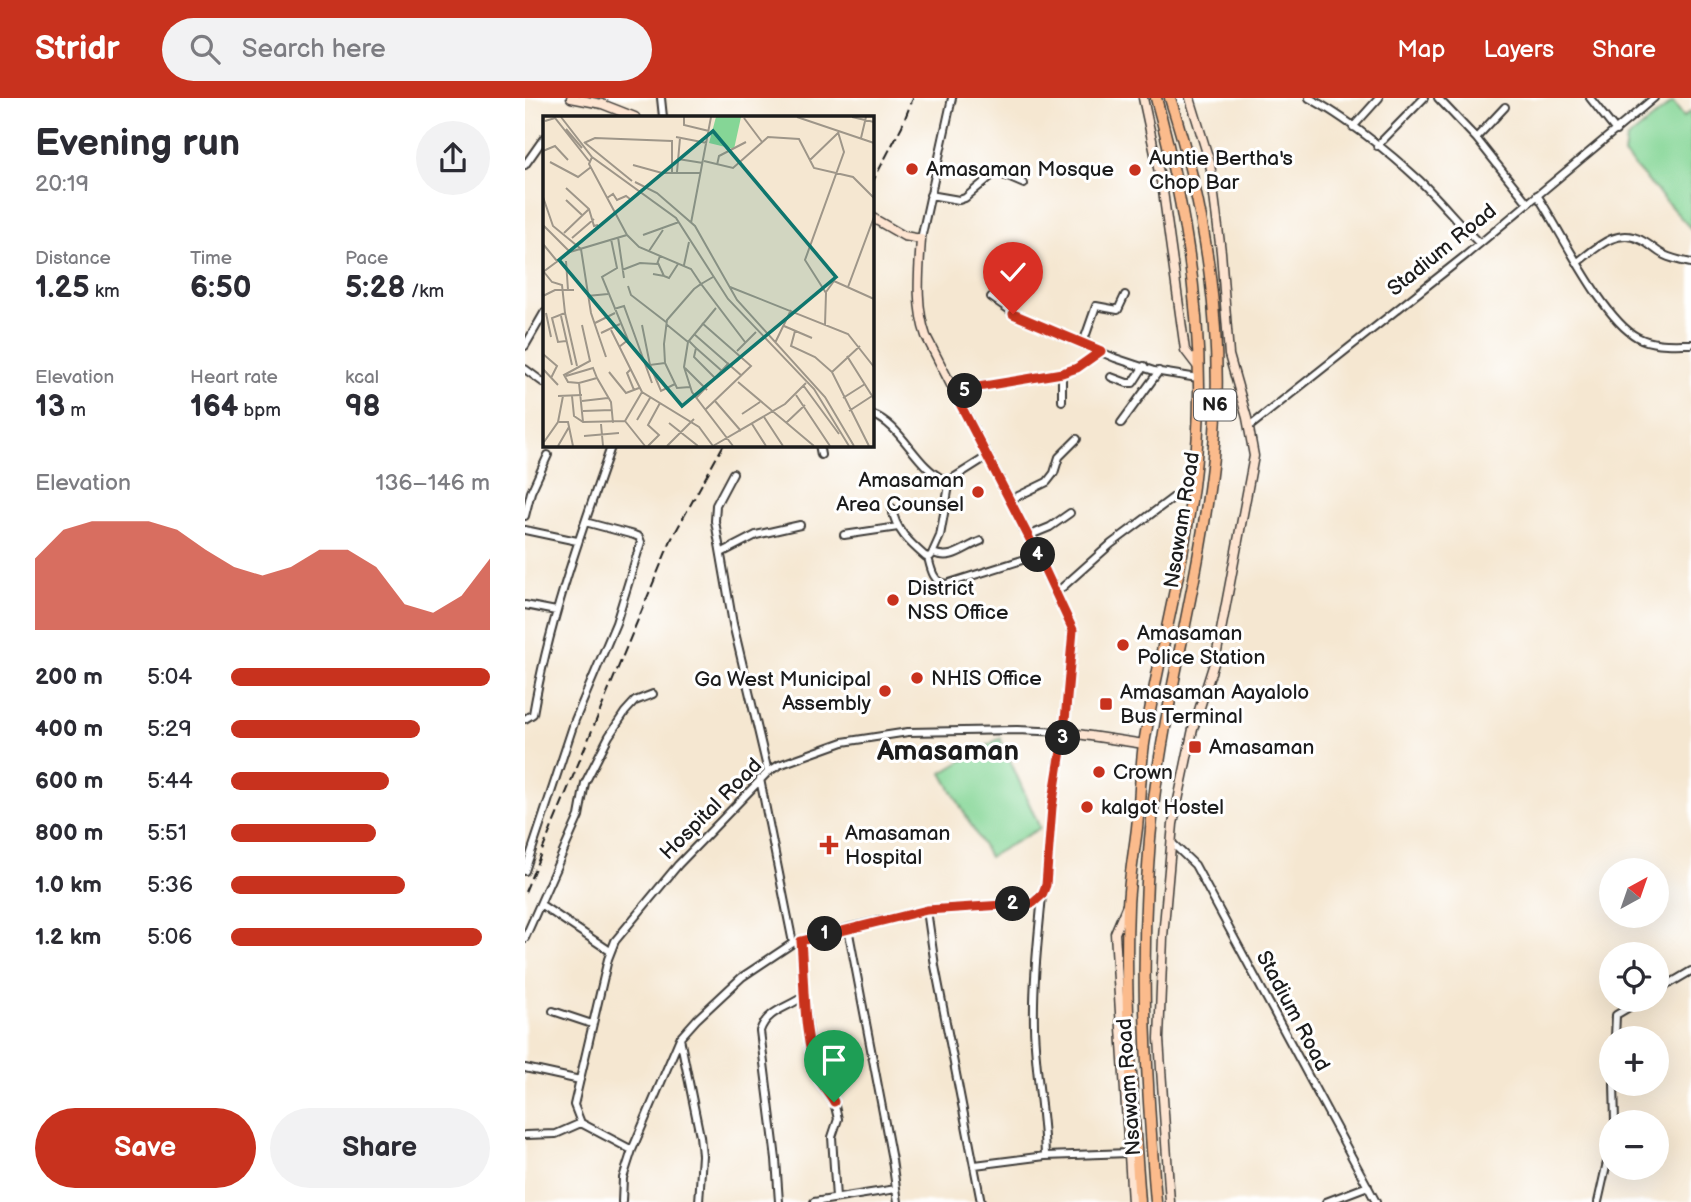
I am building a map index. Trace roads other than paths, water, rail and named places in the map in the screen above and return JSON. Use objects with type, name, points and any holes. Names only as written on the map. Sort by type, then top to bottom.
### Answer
[{"type":"highway","name":"Nsawam Road","points":[[1140,1202],[1129,1040],[1128,902],[1144,744],[1184,551],[1194,482],[1198,372],[1193,285],[1185,224],[1156,98]]},
{"type":"highway","name":"Nsawam Road","points":[[1156,1202],[1143,1010],[1147,866],[1168,714],[1201,542],[1213,456],[1216,396],[1208,257],[1194,183],[1170,98]]},
{"type":"main road","points":[[571,98],[603,101],[633,116]]},
{"type":"main road","points":[[1143,98],[1163,191],[1185,349],[1198,372]]},
{"type":"main road","points":[[1170,1202],[1159,1039],[1163,937],[1173,824],[1193,729],[1216,657],[1254,456],[1249,427],[1229,355],[1221,252],[1210,163],[1190,98]]},
{"type":"main road","points":[[873,218],[904,236],[921,239],[918,304],[920,319],[1073,630],[1064,732]]},
{"type":"main road","name":"Hospital Road","points":[[1064,732],[1144,744]]},
{"type":"main road","points":[[1128,902],[1115,933],[1132,1202]]},
{"type":"street","points":[[661,98],[663,116]]},
{"type":"street","points":[[921,239],[952,98]]},
{"type":"street","points":[[1309,98],[1329,108],[1419,180],[1456,222],[1479,243]]},
{"type":"street","points":[[1353,127],[1379,98]]},
{"type":"street","points":[[1377,146],[1424,98]]},
{"type":"street","points":[[1438,98],[1476,138],[1527,202]]},
{"type":"street","points":[[1590,98],[1616,131]]},
{"type":"street","name":"Stadium Road","points":[[1249,427],[1479,243],[1654,98]]},
{"type":"street","points":[[1476,138],[1505,107]]},
{"type":"street","points":[[525,165],[543,139]]},
{"type":"street","points":[[930,195],[959,200],[965,198],[996,172],[1024,184]]},
{"type":"street","points":[[1537,195],[1617,322],[1651,343],[1691,344]]},
{"type":"street","points":[[1578,262],[1595,248],[1622,236],[1641,240],[1665,256],[1691,263]]},
{"type":"street","points":[[1083,343],[1096,306],[1118,310],[1125,295]]},
{"type":"street","points":[[991,297],[1021,318],[1101,351],[1159,372],[1198,372]]},
{"type":"street","points":[[525,346],[543,315]]},
{"type":"street","points":[[955,394],[988,385],[1062,373],[1077,368],[1101,351]]},
{"type":"street","points":[[1111,377],[1133,383],[1143,366]]},
{"type":"street","points":[[525,369],[543,382]]},
{"type":"street","points":[[1121,423],[1159,372]]},
{"type":"street","points":[[1062,373],[1062,401]]},
{"type":"street","points":[[873,415],[885,421],[940,478],[950,480],[988,456]]},
{"type":"street","points":[[1010,500],[1047,482],[1054,473],[1059,457],[1077,439]]},
{"type":"street","points":[[525,719],[533,713],[544,659],[577,541],[610,446]]},
{"type":"street","points":[[819,446],[821,455]]},
{"type":"street","points":[[525,516],[531,492],[548,454]]},
{"type":"street","points":[[733,473],[721,493],[714,513],[733,624],[768,772]]},
{"type":"street","points":[[950,480],[940,536],[931,555],[935,577],[939,583],[946,584],[1038,555]]},
{"type":"street","points":[[1056,593],[1111,544],[1194,482]]},
{"type":"street","points":[[892,508],[898,527],[908,542],[931,555],[956,555],[981,541]]},
{"type":"street","points":[[1028,536],[1050,527],[1070,513]]},
{"type":"street","points":[[525,871],[575,719],[620,614],[641,542],[639,537],[634,535],[585,522]]},
{"type":"street","points":[[721,554],[756,535],[800,525]]},
{"type":"street","points":[[844,535],[898,527]]},
{"type":"street","points":[[525,530],[577,541]]},
{"type":"street","points":[[525,605],[557,611]]},
{"type":"street","points":[[525,938],[579,816],[586,783],[610,736],[635,701],[653,694]]},
{"type":"street","name":"Hospital Road","points":[[580,1123],[574,1105],[610,951],[625,926],[678,865],[768,772],[779,765],[843,742],[908,732],[1064,732]]},
{"type":"street","points":[[1045,1156],[1044,1117],[1034,1027],[1034,969],[1042,895],[1046,885],[1052,807],[1064,732]]},
{"type":"street","points":[[760,779],[793,943]]},
{"type":"street","name":"Stadium Road","points":[[1171,842],[1195,865],[1376,1202]]},
{"type":"street","points":[[622,1202],[624,1178],[632,1150],[680,1038],[742,977],[793,943],[927,910],[1033,903],[1042,895]]},
{"type":"street","points":[[540,904],[610,951]]},
{"type":"street","points":[[927,910],[935,966],[981,1202]]},
{"type":"street","points":[[848,928],[898,1202]]},
{"type":"street","points":[[801,941],[810,1043],[820,1081],[829,1091],[838,1119],[832,1137],[837,1198]]},
{"type":"street","points":[[1669,984],[1691,971]]},
{"type":"street","points":[[779,1202],[760,1031],[763,1021],[770,1014],[804,996]]},
{"type":"street","points":[[553,1011],[592,1024]]},
{"type":"street","points":[[680,1038],[700,1136],[702,1155],[699,1202]]},
{"type":"street","points":[[525,1068],[580,1080]]},
{"type":"street","points":[[525,1135],[556,1134],[580,1123],[632,1150]]},
{"type":"street","points":[[975,1165],[1045,1156],[1129,1153]]},
{"type":"street","points":[[1598,1202],[1603,1180]]},
{"type":"street","points":[[1326,1202],[1368,1186]]},
{"type":"street","points":[[814,1202],[896,1189]]},
{"type":"railway","points":[[873,181],[902,126],[913,98]]},
{"type":"railway","points":[[525,892],[671,540],[723,446]]},
{"type":"place","name":"Amasaman Mosque","points":[[912,169]]},
{"type":"place","name":"Auntie Bertha's Chop Bar","points":[[1135,170]]},
{"type":"place","name":"Amasaman Area Counsel","points":[[978,492]]},
{"type":"place","name":"District NSS Office","points":[[893,600]]},
{"type":"place","name":"Amasaman Police Station","points":[[1123,645]]},
{"type":"place","name":"NHIS Office","points":[[917,678]]},
{"type":"place","name":"Ga West Municipal Assembly","points":[[885,691]]},
{"type":"place","name":"Amasaman Aayalolo Bus Terminal","points":[[1106,704]]},
{"type":"place","name":"Amasaman","points":[[1195,747]]},
{"type":"place","name":"Crown","points":[[1099,772]]},
{"type":"place","name":"kalgot Hostel","points":[[1087,807]]},
{"type":"place","name":"Amasaman Hospital","points":[[829,845]]},
{"type":"district","name":"Amasaman","points":[[948,751]]}]
